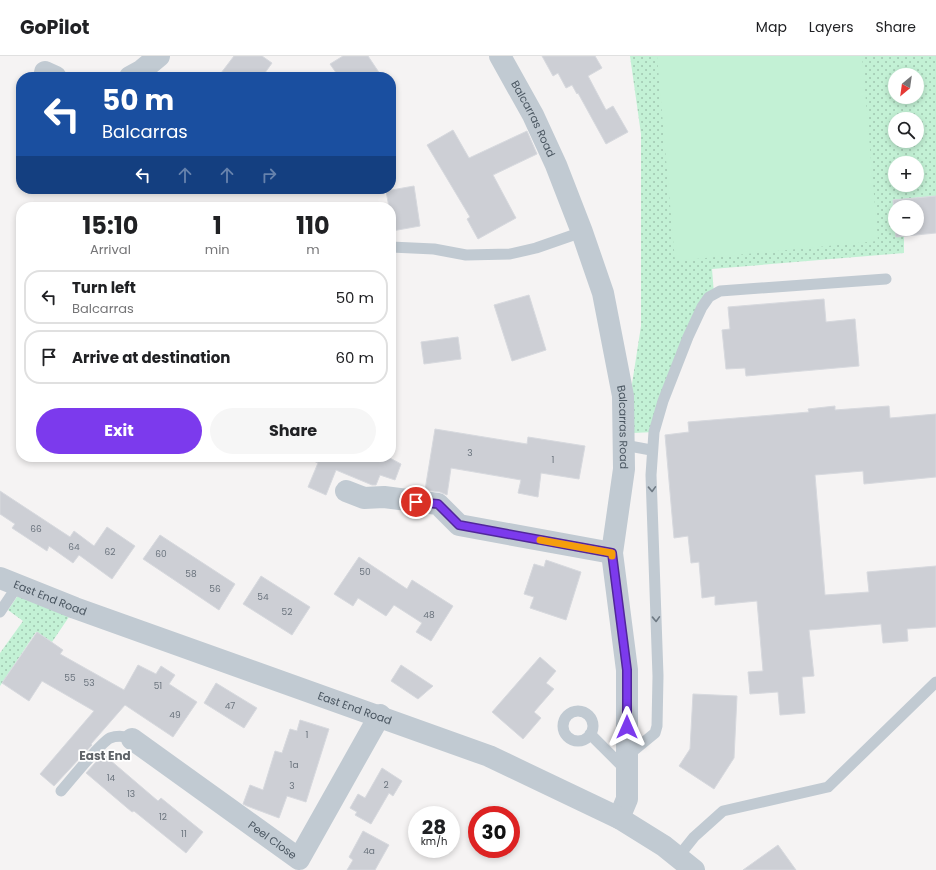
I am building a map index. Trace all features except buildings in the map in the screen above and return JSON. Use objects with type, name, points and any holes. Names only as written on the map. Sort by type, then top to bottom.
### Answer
[{"type":"street","points":[[139,72],[159,56]]},
{"type":"street","name":"Balcarras Road","points":[[500,56],[532,115],[556,165],[582,232],[604,300],[623,396],[624,469],[612,553],[627,670],[627,799],[619,818]]},
{"type":"street","points":[[346,491],[364,498],[384,497],[438,504],[459,525],[612,553]]},
{"type":"street","name":"East End Road","points":[[9,581],[81,611],[380,715],[489,756],[619,818],[649,836],[686,864]]},
{"type":"street","name":"Peel Close","points":[[132,739],[299,859],[380,715]]},
{"type":"lane","points":[[396,247],[434,249],[466,255],[510,254],[536,248],[582,232]]},
{"type":"lane","points":[[590,734],[627,764],[655,733],[657,726],[658,676],[651,450],[654,432],[663,401],[688,337],[702,307],[709,297],[720,291],[886,279]]},
{"type":"lane","points":[[624,445],[651,450]]},
{"type":"lane","points":[[0,612],[9,581]]},
{"type":"lane","points":[[686,864],[694,837],[723,811],[828,787],[936,682]]},
{"type":"lane","points":[[60,791],[106,741],[124,736],[132,739]]},
{"type":"green space","points":[[630,56],[936,56],[936,196],[888,200],[888,236],[904,236],[904,253],[712,269],[714,294],[709,297],[654,432],[633,433],[630,397],[641,326],[641,134]]},
{"type":"green space","points":[[657,56],[862,56],[878,241],[675,261]]},
{"type":"green space","points":[[23,588],[75,608],[52,642],[36,632],[0,686],[0,653],[23,621],[8,610]]},
{"type":"slow traffic","points":[[540,540],[612,553],[612,556]]},
{"type":"district","name":"East End","points":[[105,755]]},
{"type":"route","points":[[416,502],[438,504],[459,525],[612,553],[627,670],[627,727]]}]
